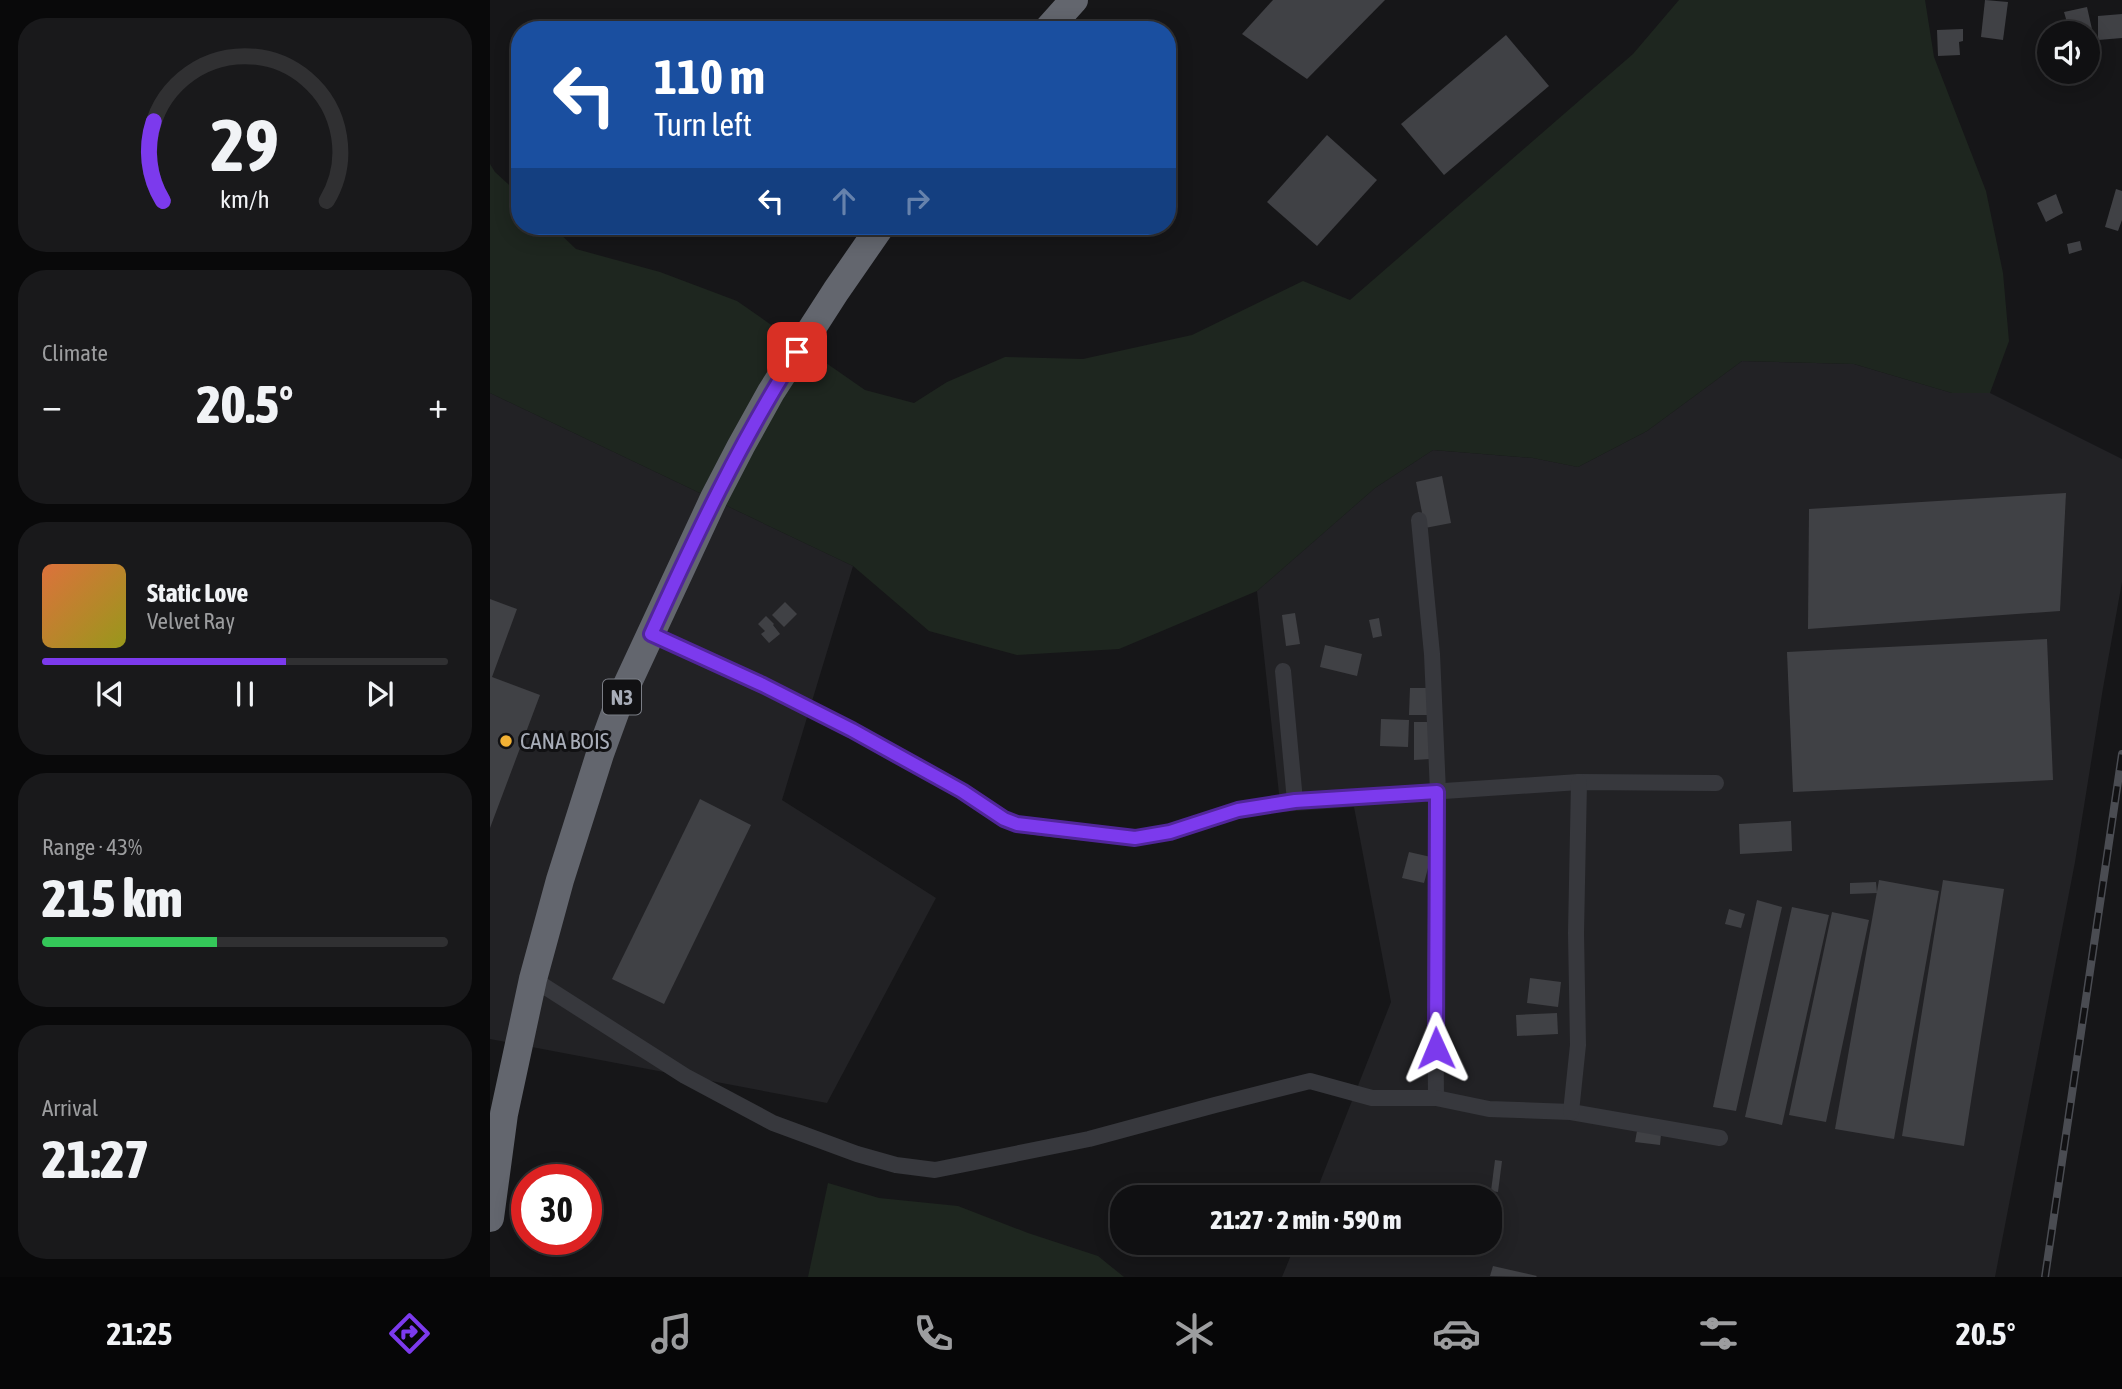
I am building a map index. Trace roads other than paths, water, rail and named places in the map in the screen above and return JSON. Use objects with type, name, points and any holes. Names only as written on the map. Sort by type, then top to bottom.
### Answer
[{"type":"highway","points":[[1054,21],[1067,3]]},
{"type":"highway","name":"N3","points":[[490,1217],[505,1114],[533,979],[560,880],[619,702],[713,498],[741,446],[771,392],[875,235]]},
{"type":"street","points":[[1419,520],[1432,654],[1437,792],[1436,1098]]},
{"type":"street","points":[[651,634],[763,685],[852,730],[1017,824],[1135,838],[1170,832],[1238,810],[1295,801],[1579,782],[1716,783]]},
{"type":"street","points":[[1283,671],[1295,801]]},
{"type":"street","points":[[1571,1112],[1578,1045],[1576,933],[1579,782]]},
{"type":"street","points":[[533,979],[685,1076],[773,1123],[896,1166],[935,1170],[1089,1139],[1310,1081],[1372,1098],[1436,1098],[1489,1109],[1571,1112],[1720,1138]]},
{"type":"railway","points":[[2045,1277],[2122,754]]},
{"type":"place","name":"CANA BOIS","points":[[506,741]]}]
